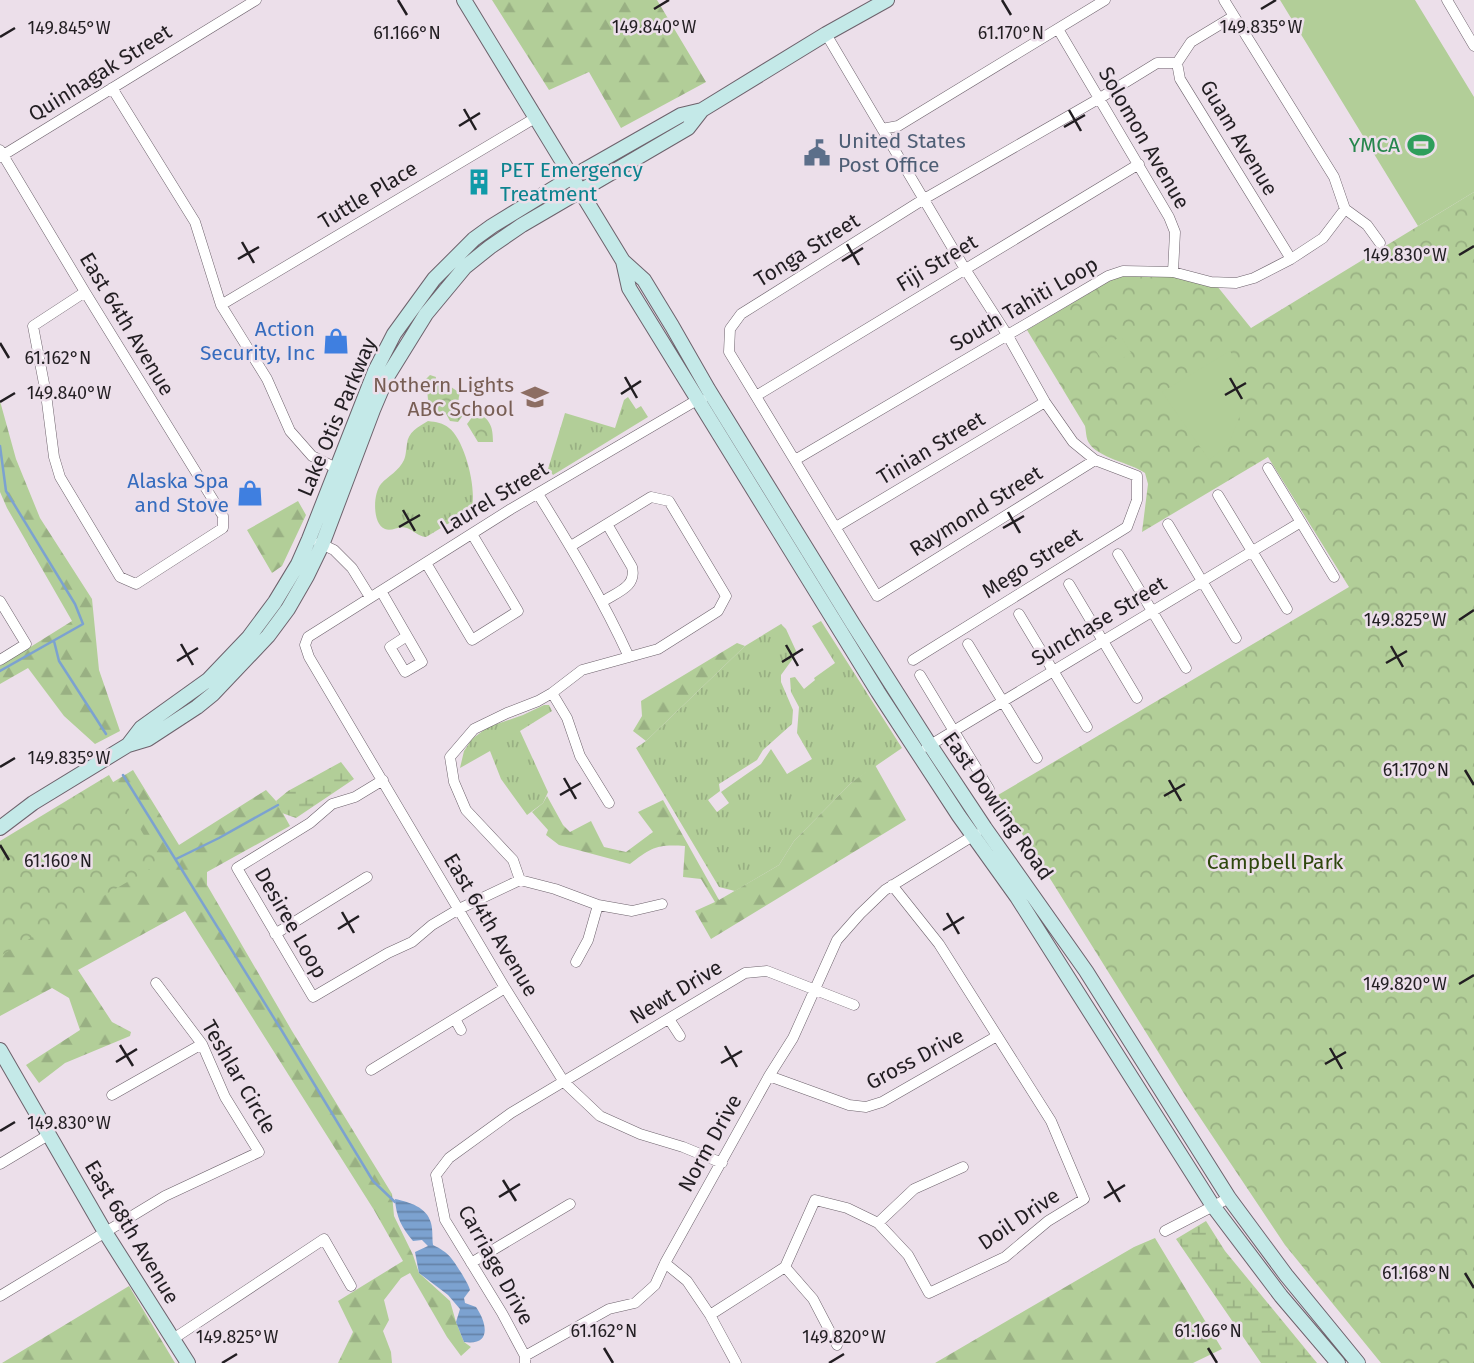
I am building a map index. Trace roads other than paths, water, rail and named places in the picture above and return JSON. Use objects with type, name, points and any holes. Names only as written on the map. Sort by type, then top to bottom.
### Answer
[{"type":"main road","name":"East Dowling Road","points":[[464,0],[623,261],[644,280],[923,749],[979,832],[1086,971],[1229,1198],[1286,1275],[1358,1363]]},
{"type":"main road","name":"Lake Otis Parkway","points":[[0,828],[33,803],[128,745],[148,739],[167,727],[212,694],[268,636],[288,610],[307,576],[336,468],[375,370],[394,334],[434,279],[474,239],[572,177],[681,115],[702,110],[887,0]]},
{"type":"main road","name":"Lake Otis Parkway","points":[[128,745],[141,728],[216,672],[269,612],[298,564],[316,542],[337,503],[387,377],[426,314],[465,267],[522,225],[688,128],[702,110]]},
{"type":"main road","name":"East Dowling Road","points":[[623,261],[629,288],[697,400],[877,692],[923,749]]},
{"type":"main road","points":[[336,468],[340,471],[337,503]]},
{"type":"main road","points":[[167,727],[170,720],[192,704],[194,691]]},
{"type":"main road","name":"Lake Otis Parkway","points":[[0,817],[33,803]]},
{"type":"main road","name":"East Dowling Road","points":[[979,832],[1017,897],[1213,1206],[1281,1296],[1338,1363]]},
{"type":"main road","name":"East 68th Avenue","points":[[0,1050],[105,1232],[188,1363]]},
{"type":"street","name":"Quinhagak Street","points":[[1,154],[256,0]]},
{"type":"street","points":[[882,129],[898,126],[1105,0]]},
{"type":"street","points":[[1224,0],[1334,177],[1345,209],[1367,225],[1380,243]]},
{"type":"street","points":[[1447,0],[1470,30],[1474,46]]},
{"type":"street","name":"Guam Avenue","points":[[1234,16],[1191,42],[1177,63],[1180,79],[1291,259]]},
{"type":"street","name":"Solomon Avenue","points":[[1058,29],[1169,217],[1175,232],[1173,272]]},
{"type":"street","points":[[827,34],[1045,402],[1073,442],[1096,460]]},
{"type":"street","name":"Tonga Street","points":[[877,596],[729,352],[730,329],[741,314],[924,199],[1157,63],[1177,63]]},
{"type":"street","points":[[112,88],[195,222],[221,305],[267,379],[290,431],[312,456],[336,468]]},
{"type":"street","name":"Tuttle Place","points":[[221,305],[535,118]]},
{"type":"street","name":"East 64th Avenue","points":[[1,154],[223,516],[223,528],[136,584],[121,577],[60,477],[54,457],[33,326],[85,292]]},
{"type":"street","name":"Fiji Street","points":[[756,396],[1139,164]]},
{"type":"street","name":"South Tahiti Loop","points":[[795,460],[1108,276],[1123,271],[1173,272],[1212,282],[1236,283],[1254,278],[1291,259],[1323,237],[1345,209]]},
{"type":"street","points":[[697,400],[704,400],[713,407],[756,479],[771,491]]},
{"type":"street","name":"Laurel Street","points":[[314,633],[472,534],[697,400]]},
{"type":"street","name":"Tinian Street","points":[[836,527],[1045,402]]},
{"type":"street","name":"Mego Street","points":[[913,660],[1127,527],[1137,500],[1137,476],[1096,460]]},
{"type":"street","name":"Raymond Street","points":[[877,596],[1096,460]]},
{"type":"street","points":[[1268,468],[1334,577]]},
{"type":"street","points":[[538,494],[571,546],[629,657]]},
{"type":"street","points":[[1218,495],[1287,609]]},
{"type":"street","points":[[520,880],[513,860],[466,810],[445,756],[474,729],[538,701],[582,670],[658,649],[718,611],[726,596],[669,501],[651,497],[571,546]]},
{"type":"street","name":"Sunchase Street","points":[[923,749],[1301,522]]},
{"type":"street","points":[[602,602],[631,584],[634,575],[607,524]]},
{"type":"street","points":[[1168,524],[1236,638]]},
{"type":"street","points":[[426,563],[471,640],[519,611],[472,534]]},
{"type":"street","points":[[316,542],[334,550],[352,568],[370,597]]},
{"type":"street","points":[[1118,554],[1186,668]]},
{"type":"street","points":[[1069,584],[1137,698]]},
{"type":"street","points":[[381,591],[407,636]]},
{"type":"street","points":[[0,601],[26,644],[0,660]]},
{"type":"street","points":[[1019,614],[1087,727]]},
{"type":"street","name":"East 64th Avenue","points":[[314,633],[308,637],[305,645],[309,657],[505,988],[564,1082],[600,1116],[640,1134],[722,1163]]},
{"type":"street","points":[[968,644],[1037,758]]},
{"type":"street","points":[[920,675],[989,789]]},
{"type":"street","points":[[552,693],[567,718],[580,756],[609,803]]},
{"type":"street","name":"Desiree Loop","points":[[383,780],[355,797],[332,804],[310,824],[237,868],[275,934],[313,997],[412,942],[432,925],[459,909]]},
{"type":"street","name":"Norm Drive","points":[[525,1359],[609,1308],[635,1303],[655,1285],[769,1076],[793,1038],[836,940],[870,903],[892,885],[979,832]]},
{"type":"street","points":[[275,934],[367,877]]},
{"type":"street","points":[[459,909],[520,880],[555,889],[598,905],[632,911],[662,904]]},
{"type":"street","name":"Doil Drive","points":[[785,1267],[815,1200],[847,1208],[878,1223],[908,1255],[929,1293],[1005,1257],[1048,1221],[1084,1199],[1051,1121],[939,944],[892,885]]},
{"type":"street","points":[[576,962],[588,940],[598,905]]},
{"type":"street","name":"Newt Drive","points":[[564,1082],[745,973],[766,971],[854,1005]]},
{"type":"street","name":"Teshlar Circle","points":[[105,1232],[165,1196],[259,1152],[225,1097],[202,1044],[156,983]]},
{"type":"street","points":[[371,1070],[505,988]]},
{"type":"street","points":[[669,1018],[680,1036]]},
{"type":"street","points":[[455,1019],[461,1030]]},
{"type":"street","name":"Gross Drive","points":[[769,1076],[849,1105],[866,1107],[882,1102],[997,1036]]},
{"type":"street","points":[[112,1095],[202,1044]]},
{"type":"street","name":"Carriage Drive","points":[[525,1359],[502,1313],[445,1220],[436,1175],[449,1157],[511,1113],[564,1082]]},
{"type":"street","points":[[0,1164],[50,1134]]},
{"type":"street","points":[[878,1223],[914,1189],[963,1167]]},
{"type":"street","points":[[1165,1231],[1229,1198]]},
{"type":"street","points":[[471,1263],[570,1205]]},
{"type":"street","points":[[0,1296],[105,1232]]},
{"type":"street","points":[[173,1339],[324,1239],[351,1286]]},
{"type":"street","points":[[665,1263],[687,1281],[710,1315],[736,1363]]},
{"type":"street","points":[[710,1315],[785,1267],[813,1298],[837,1345]]},
{"type":"water","points":[[395,1199],[417,1206],[429,1217],[433,1245],[447,1254],[456,1265],[470,1290],[464,1298],[465,1303],[476,1307],[483,1320],[485,1332],[479,1340],[464,1342],[456,1322],[460,1309],[448,1295],[419,1273],[415,1252],[428,1246],[422,1240],[413,1241],[398,1217]]},
{"type":"waterway","points":[[0,446],[6,491],[75,604],[83,624],[0,671]]},
{"type":"waterway","points":[[54,641],[59,661],[106,734]]},
{"type":"waterway","points":[[123,775],[373,1181],[395,1202]]},
{"type":"waterway","points":[[176,859],[278,805]]},
{"type":"place","name":"YMCA","points":[[1421,145]]},
{"type":"place","name":"United States Post Office","points":[[817,153]]},
{"type":"place","name":"PET Emergency Treatment","points":[[479,182]]},
{"type":"place","name":"Action Security, Inc","points":[[336,341]]},
{"type":"place","name":"Nothern Lights ABC School","points":[[535,397]]},
{"type":"place","name":"Alaska Spa and Stove","points":[[250,493]]},
{"type":"park label","name":"Campbell Park","points":[[1275,862]]}]
